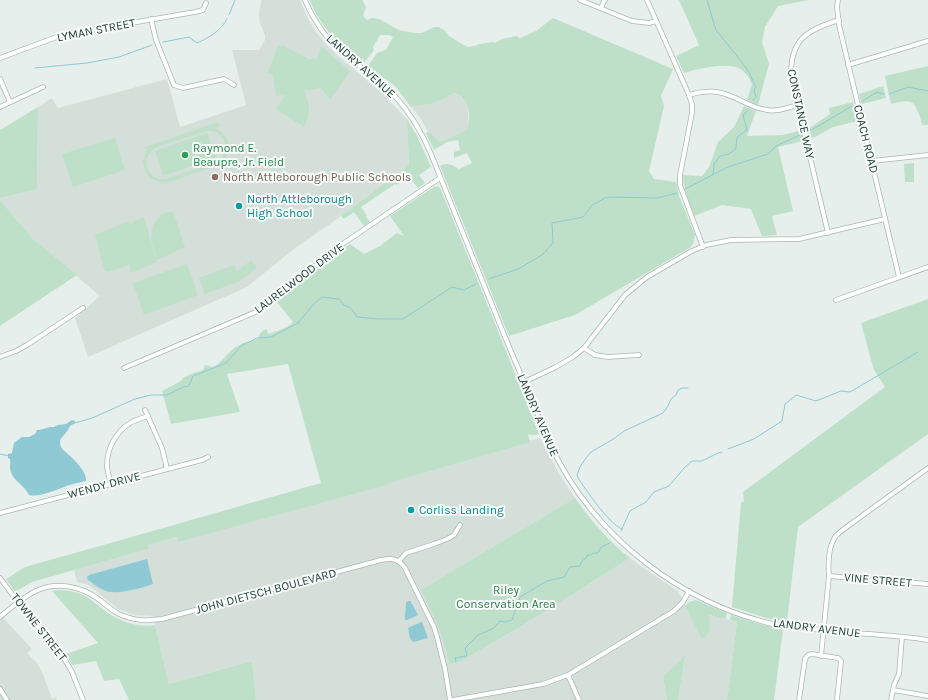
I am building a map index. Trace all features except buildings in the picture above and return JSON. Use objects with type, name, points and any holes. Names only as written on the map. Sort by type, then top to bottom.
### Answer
[{"type":"street","name":"LANDRY AVENUE","points":[[305,0],[312,16],[330,41],[350,59],[384,84],[407,110],[423,136],[504,337],[558,462],[594,514],[622,543],[659,573],[689,591],[738,614],[788,627],[928,640]]},
{"type":"street","points":[[580,0],[632,21],[648,23],[656,21]]},
{"type":"street","points":[[601,8],[605,0]]},
{"type":"street","points":[[647,0],[689,94],[692,104],[692,113],[680,175],[680,185],[703,247]]},
{"type":"street","name":"COACH ROAD","points":[[838,0],[837,6],[839,20],[848,65],[899,277]]},
{"type":"street","name":"LYMAN STREET","points":[[0,58],[62,35],[195,12],[203,10],[206,3]]},
{"type":"street","points":[[151,19],[156,40],[174,85],[183,88],[224,80],[234,86]]},
{"type":"street","name":"CONSTANCE WAY","points":[[828,233],[791,77],[790,65],[793,53],[804,36],[824,24],[839,20]]},
{"type":"street","points":[[848,65],[928,41]]},
{"type":"street","points":[[0,79],[10,102]]},
{"type":"street","points":[[0,107],[43,87]]},
{"type":"street","points":[[689,94],[719,91],[765,110],[775,111],[798,105]]},
{"type":"street","points":[[872,161],[928,155]]},
{"type":"street","name":"LAURELWOOD DRIVE","points":[[124,368],[258,310],[344,243],[440,178]]},
{"type":"street","points":[[524,382],[565,362],[584,348],[626,295],[648,277],[690,252],[731,240],[799,239],[886,219]]},
{"type":"street","points":[[836,300],[928,267]]},
{"type":"street","points":[[0,356],[22,348],[83,308]]},
{"type":"street","points":[[584,348],[596,355],[608,357],[639,355]]},
{"type":"street","points":[[145,410],[162,448],[167,469]]},
{"type":"street","points":[[111,484],[107,465],[108,453],[113,440],[121,430],[130,423],[148,416]]},
{"type":"street","name":"WENDY DRIVE","points":[[0,513],[202,460],[208,457]]},
{"type":"street","points":[[821,656],[829,576],[828,567],[832,542],[836,536],[852,523],[928,468]]},
{"type":"street","points":[[460,525],[454,536],[447,540],[406,553],[399,561],[405,568],[434,627],[440,647],[451,700],[543,684],[568,676],[674,611],[683,602],[689,591]]},
{"type":"street","name":"JOHN DIETSCH BOULEVARD","points":[[0,617],[30,594],[47,587],[66,586],[90,593],[118,614],[139,621],[150,621],[381,560],[392,558],[399,561]]},
{"type":"street","name":"VINE STREET","points":[[829,576],[928,584]]},
{"type":"street","name":"TOWNE STREET","points":[[0,578],[29,617],[65,658],[83,700]]},
{"type":"street","points":[[892,700],[893,690],[899,674],[902,637]]},
{"type":"street","points":[[799,700],[805,660],[807,656],[812,654],[838,658],[840,660],[841,663],[836,700]]},
{"type":"street","points":[[568,676],[579,700]]},
{"type":"street","points":[[0,689],[7,700]]},
{"type":"street","points":[[893,690],[928,696]]},
{"type":"shaded area","name":"North Attleborough Public Schools","points":[[261,0],[300,0],[308,19],[325,43],[339,57],[380,91],[407,119],[409,165],[295,248],[247,287],[88,357],[75,318],[100,296],[33,239],[0,200],[0,198],[37,188],[38,107],[52,98],[58,108],[167,79],[180,127],[246,105],[232,50],[259,50],[265,40],[259,15]]},
{"type":"shaded area","points":[[455,93],[466,102],[469,125],[467,130],[438,142],[431,133],[428,132],[412,107],[416,104],[425,105]]},
{"type":"shaded area","points":[[540,438],[558,472],[575,498],[422,590],[442,634],[449,664],[460,662],[535,618],[630,558],[678,591],[702,640],[709,615],[737,622],[727,700],[678,700],[685,657],[663,677],[667,700],[256,700],[252,661],[169,684],[153,616],[134,615],[118,609],[88,585],[77,582],[74,570],[148,549],[147,545],[177,537],[179,541],[384,486],[383,481]]},
{"type":"shaded area","points":[[0,613],[32,649],[27,653],[40,668],[52,699],[56,697],[57,700],[0,700]]},
{"type":"green space","points":[[310,0],[362,0],[366,7],[363,16],[367,20],[372,18],[379,19],[399,30],[415,33],[422,33],[434,27],[439,27],[449,36],[467,47],[493,42],[495,43],[502,39],[517,36],[520,38],[536,31],[553,18],[673,69],[661,96],[664,106],[649,171],[654,179],[676,182],[679,196],[695,235],[693,244],[691,247],[575,315],[509,336],[440,166],[448,164],[459,169],[472,163],[467,153],[454,158],[454,152],[460,150],[458,140],[447,142],[434,150],[426,133],[431,133],[439,142],[467,130],[469,114],[466,103],[460,95],[455,93],[434,103],[411,107],[395,86],[368,66],[377,53],[386,50],[393,37],[390,35],[380,35],[373,47],[374,50],[364,63],[339,43],[325,28]]},
{"type":"green space","points":[[679,0],[809,0],[778,6],[765,27],[762,42],[769,64],[758,105],[747,100],[752,84],[746,74],[740,69],[716,66],[684,73],[676,56],[699,45]]},
{"type":"green space","points":[[282,45],[307,58],[306,60],[317,58],[321,46],[350,71],[330,100],[321,88],[304,91],[309,104],[308,118],[304,127],[276,109],[285,95],[276,96],[273,75],[268,73],[277,48]]},
{"type":"green space","points":[[928,66],[928,125],[922,125],[917,109],[911,102],[904,101],[891,104],[885,76]]},
{"type":"green space","points":[[883,86],[886,98],[862,104],[859,94]]},
{"type":"green space","points":[[853,102],[858,121],[833,127],[809,139],[807,130],[830,114],[829,108]]},
{"type":"green space","points":[[744,106],[756,111],[747,136],[783,135],[801,130],[803,141],[778,147],[793,211],[772,216],[777,235],[762,236],[751,209],[722,205],[694,216],[685,190],[683,175],[702,176],[709,167],[718,142],[734,127]]},
{"type":"green space","points":[[38,107],[37,189],[0,198],[0,130]]},
{"type":"green space","points":[[407,119],[417,136],[431,167],[419,175],[425,183],[418,188],[409,177],[396,185],[395,184],[361,207],[370,222],[364,226],[354,212],[344,219],[341,216],[409,165]]},
{"type":"green space","points":[[218,122],[220,126],[215,128],[225,136],[229,147],[226,158],[216,166],[169,182],[159,182],[150,178],[145,171],[143,161],[147,151],[145,147]],"holes":[[[207,131],[214,132],[223,138],[226,149],[221,159],[215,163],[165,179],[153,176],[149,172],[146,161],[151,151],[157,147]]]},
{"type":"green space","name":"Raymond E. Beaupre, Jr. Field","points":[[207,133],[216,158],[163,176],[155,151]]},
{"type":"green space","points":[[115,138],[125,170],[73,187],[62,154]]},
{"type":"green space","points":[[914,163],[914,182],[905,182],[904,164]]},
{"type":"green space","points":[[436,186],[441,190],[539,434],[528,434],[530,442],[392,482],[384,486],[178,542],[177,537],[148,545],[148,549],[32,582],[15,592],[6,579],[25,567],[321,483],[288,364],[227,374],[240,412],[171,424],[162,391],[181,381],[183,378],[203,370],[205,365],[213,367],[234,348],[243,343],[258,339],[263,331],[267,329],[268,334],[281,330],[293,322],[276,301],[350,244],[364,254],[380,246],[397,233],[404,236],[390,216]]},
{"type":"green space","points":[[0,200],[33,239],[77,275],[0,326]]},
{"type":"green space","points":[[173,211],[185,247],[157,260],[151,239],[153,224],[162,214]]},
{"type":"green space","points":[[144,217],[157,262],[131,273],[129,264],[123,268],[105,272],[95,235],[129,221],[130,223]]},
{"type":"green space","points":[[251,260],[257,268],[240,281],[205,294],[199,278],[234,265],[237,271]]},
{"type":"green space","points":[[187,264],[198,295],[144,315],[133,283]]},
{"type":"green space","points":[[928,299],[928,434],[798,527],[787,622],[766,618],[732,607],[741,503],[744,501],[743,492],[885,387],[874,370],[861,323]]},
{"type":"green space","name":"Riley Conservation Area","points":[[575,498],[601,530],[630,558],[535,618],[460,662],[449,664],[438,626],[421,590]]},
{"type":"green space","points":[[61,590],[73,592],[91,599],[110,615],[122,621],[135,625],[155,625],[169,684],[252,661],[256,700],[129,700],[119,679],[104,681],[96,661],[72,665],[66,654],[98,643],[52,591]]},
{"type":"green space","points":[[696,600],[727,613],[726,619],[709,615],[710,630],[702,640],[685,606],[689,602]]},
{"type":"green space","points":[[731,615],[783,630],[774,700],[727,700],[737,622],[730,620]]},
{"type":"green space","points":[[685,656],[678,700],[667,700],[663,677]]},
{"type":"water","points":[[72,420],[75,421],[75,423],[70,426],[60,440],[61,446],[62,449],[80,467],[84,473],[86,481],[68,485],[45,494],[34,496],[29,495],[13,477],[10,470],[10,459],[8,458],[8,454],[12,453],[14,443],[22,437],[29,437],[35,434],[37,430],[66,424]]},
{"type":"water","points":[[147,559],[153,584],[128,591],[109,592],[98,587],[88,580],[87,577],[89,575]]},
{"type":"water","points":[[408,601],[411,602],[418,615],[405,620],[406,603]]},
{"type":"water","points":[[421,622],[428,638],[414,642],[410,638],[408,628]]},
{"type":"waterway","points":[[229,15],[235,0]]},
{"type":"waterway","points":[[707,0],[716,30],[741,61],[756,86],[754,90],[756,97],[753,100]]},
{"type":"waterway","points":[[163,42],[189,37],[197,43],[218,31],[227,19]]},
{"type":"waterway","points":[[35,68],[87,63],[119,57],[152,45]]},
{"type":"waterway","points":[[889,94],[908,87],[928,91]]},
{"type":"waterway","points":[[861,102],[877,92],[884,94]]},
{"type":"waterway","points":[[810,131],[852,106]]},
{"type":"waterway","points":[[713,175],[714,164],[720,156],[729,154],[736,148],[737,137],[747,130],[743,115],[748,110]]},
{"type":"waterway","points":[[685,189],[728,167],[768,154],[776,146],[800,135]]},
{"type":"waterway","points":[[489,279],[518,269],[542,255],[553,243],[552,223],[583,217],[592,205],[607,197],[657,198],[677,193]]},
{"type":"waterway","points":[[75,423],[92,418],[135,399],[151,395],[167,395],[183,387],[189,386],[193,376],[226,363],[241,346],[257,338],[271,337],[298,323],[322,297],[339,299],[344,305],[351,308],[357,317],[403,319],[452,287],[464,290],[476,284]]},
{"type":"waterway","points":[[728,449],[754,439],[782,421],[785,404],[796,395],[816,401],[841,391],[850,392],[918,352]]},
{"type":"waterway","points":[[622,529],[616,526],[604,514],[578,478],[577,475],[580,467],[591,452],[624,431],[663,413],[678,390],[688,388]]},
{"type":"waterway","points":[[621,531],[630,511],[646,502],[654,492],[669,486],[692,461],[702,461],[722,452]]},
{"type":"waterway","points":[[0,454],[9,456]]},
{"type":"waterway","points":[[456,662],[455,658],[467,655],[465,648],[478,635],[494,628],[500,621],[505,622],[512,620],[520,597],[547,581],[564,577],[570,567],[580,566],[581,562],[587,557],[587,555],[598,553],[601,547],[610,543]]},
{"type":"place","name":"Raymond E. Beaupre, Jr. Field","points":[[185,155]]},
{"type":"place","name":"North Attleborough Public Schools","points":[[215,177]]},
{"type":"place","name":"North Attleborough High School","points":[[239,206]]},
{"type":"place","name":"Corliss Landing","points":[[411,510]]}]
